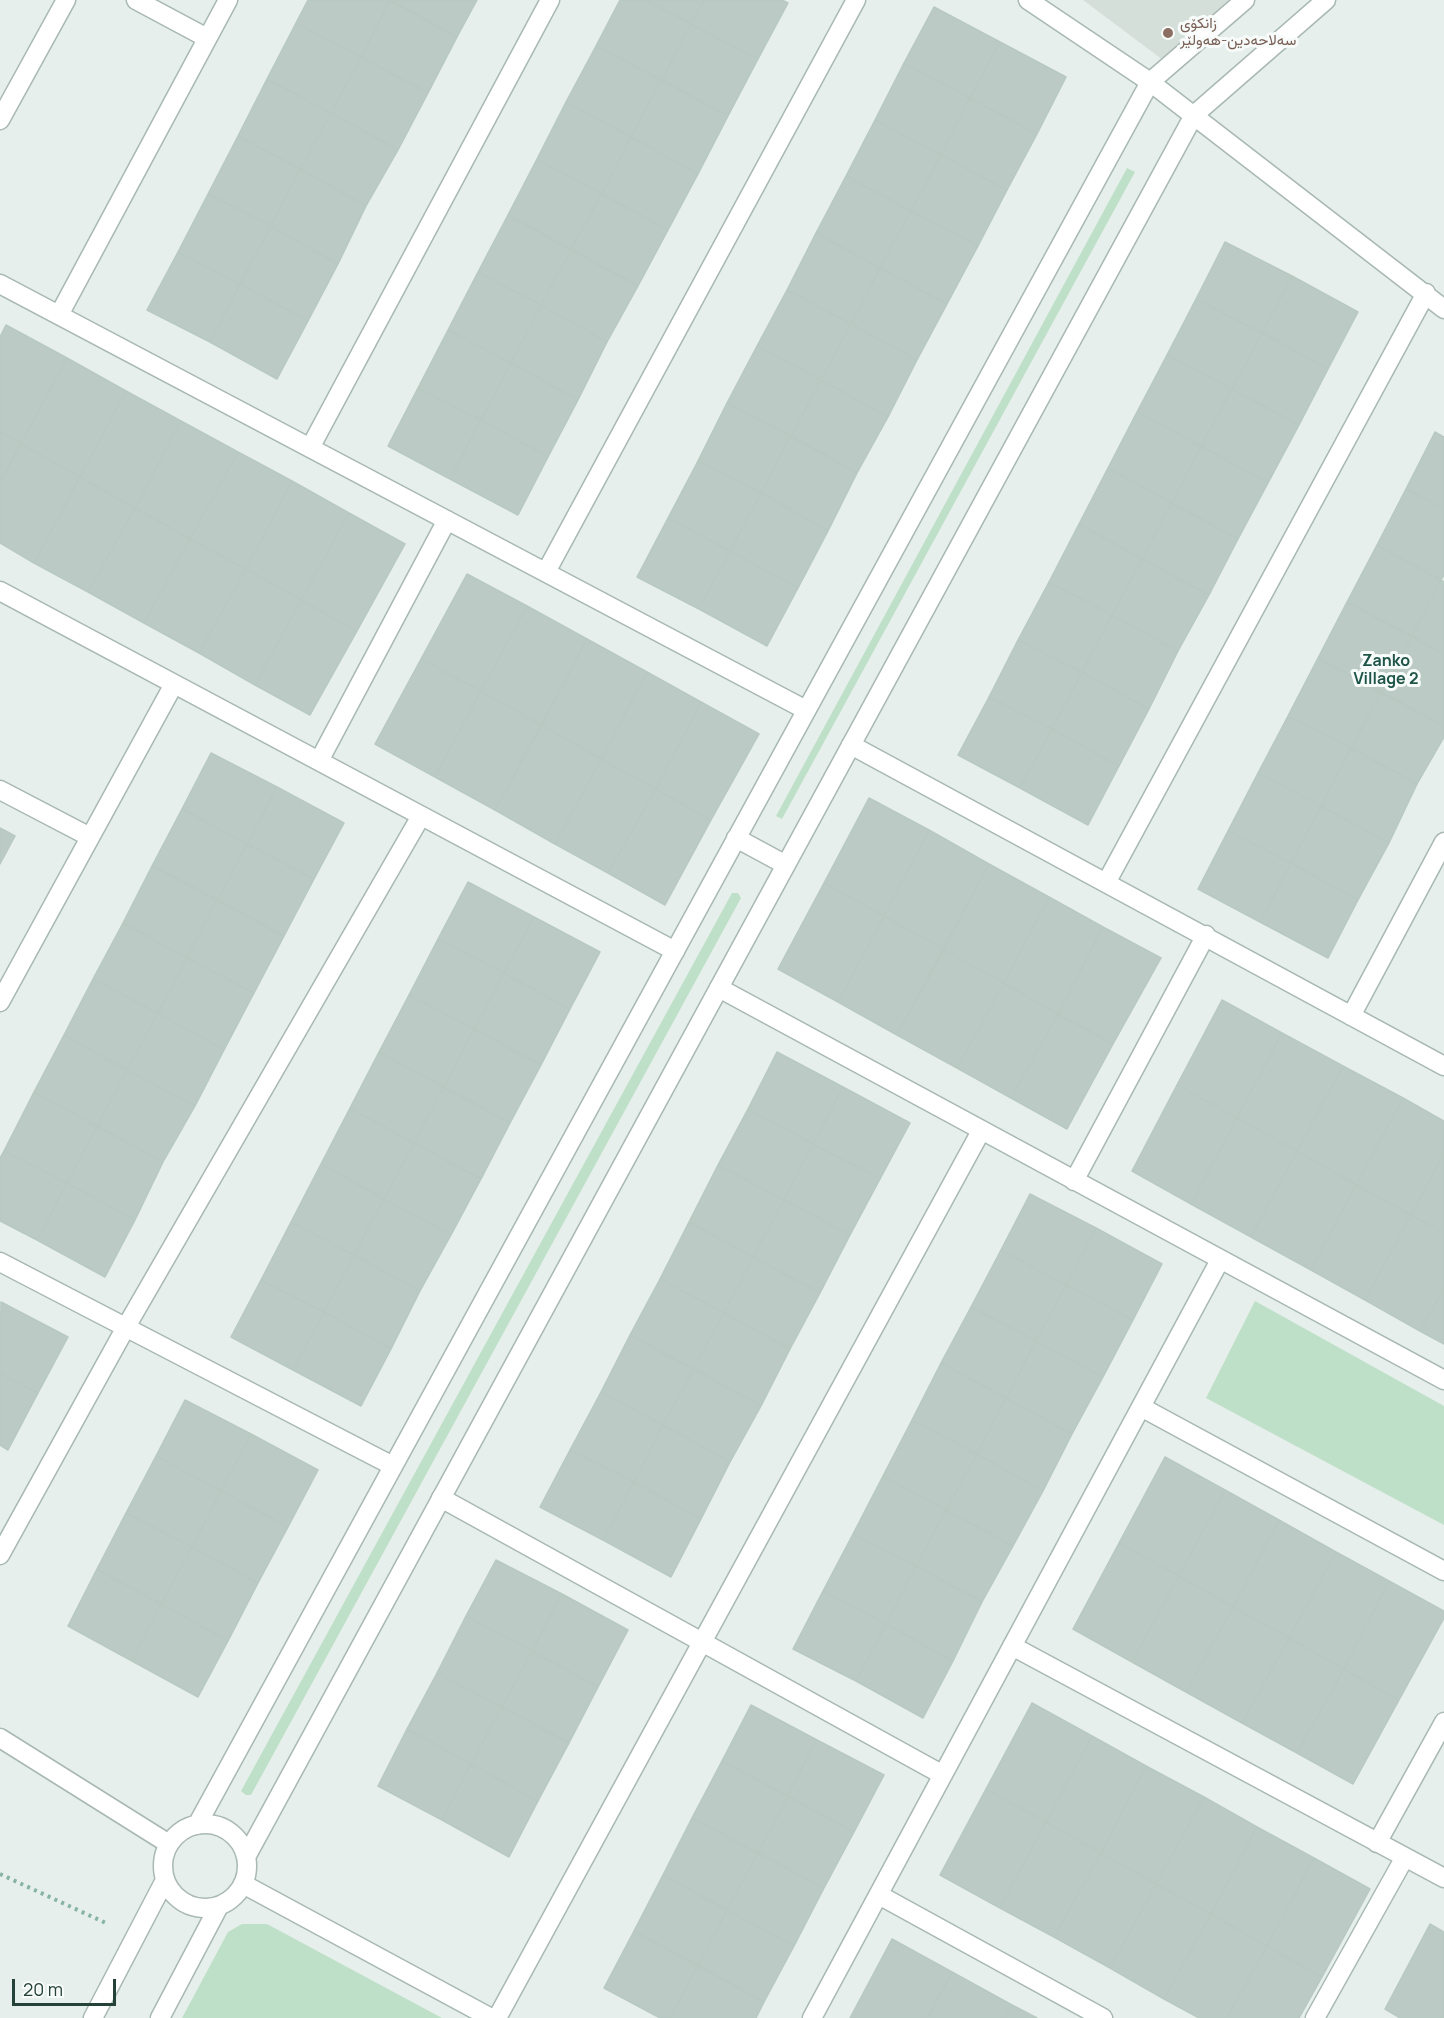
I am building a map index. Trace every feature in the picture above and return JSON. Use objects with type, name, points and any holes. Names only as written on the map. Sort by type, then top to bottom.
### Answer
[{"type":"street","points":[[0,120],[66,0]]},
{"type":"street","points":[[136,0],[207,38]]},
{"type":"street","points":[[59,315],[228,0]]},
{"type":"street","points":[[310,448],[550,0]]},
{"type":"street","points":[[546,572],[856,0]]},
{"type":"street","points":[[1028,0],[1150,82],[1444,309]]},
{"type":"street","points":[[197,1825],[1150,82],[1245,0]]},
{"type":"street","points":[[246,1857],[1194,116],[1326,0]]},
{"type":"street","points":[[0,284],[806,710]]},
{"type":"street","points":[[1106,883],[1426,293]]},
{"type":"street","points":[[319,761],[447,520]]},
{"type":"street","points":[[0,591],[675,951]]},
{"type":"street","points":[[0,1002],[174,684]]},
{"type":"street","points":[[851,745],[1206,935],[1444,1066]]},
{"type":"street","points":[[0,790],[90,837]]},
{"type":"street","points":[[0,1556],[126,1327],[421,816]]},
{"type":"street","points":[[736,838],[786,865]]},
{"type":"street","points":[[1351,1016],[1444,842]]},
{"type":"street","points":[[1074,1181],[1206,935]]},
{"type":"street","points":[[719,988],[1444,1380]]},
{"type":"street","points":[[497,2018],[981,1131]]},
{"type":"street","points":[[812,2018],[1220,1260]]},
{"type":"street","points":[[0,1262],[393,1466]]},
{"type":"street","points":[[1141,1407],[1444,1571]]},
{"type":"street","points":[[441,1498],[943,1775]]},
{"type":"street","points":[[1012,1646],[1444,1878]]},
{"type":"street","points":[[1377,1843],[1444,1722]]},
{"type":"street","points":[[0,1738],[169,1844]]},
{"type":"street","points":[[197,1825],[216,1826],[228,1832],[241,1845],[246,1857],[247,1869],[243,1884],[235,1895],[219,1906],[205,1908],[191,1905],[173,1893],[165,1880],[164,1859],[169,1844],[179,1833],[197,1825]]},
{"type":"street","points":[[1315,2018],[1405,1857]]},
{"type":"street","points":[[93,2018],[165,1880]]},
{"type":"street","points":[[243,1884],[491,2018]]},
{"type":"street","points":[[879,1895],[1103,2018]]},
{"type":"street","points":[[160,2018],[219,1906]]},
{"type":"path","points":[[0,1875],[108,1923]]},
{"type":"shaded area","name":"زانکۆی سەلاحەدین-هەولێر","points":[[1083,0],[1248,0],[1171,66]]},
{"type":"green space","points":[[1127,168],[1135,172],[782,819],[776,816]]},
{"type":"green space","points":[[732,893],[738,893],[741,898],[251,1795],[246,1795],[241,1791]]},
{"type":"green space","points":[[1255,1301],[1444,1406],[1444,1525],[1206,1398]]},
{"type":"green space","points":[[242,1924],[267,1924],[442,2018],[182,2018],[228,1932]]},
{"type":"building","points":[[308,0],[390,1],[361,57],[296,23]]},
{"type":"building","points":[[391,0],[477,0],[457,37]]},
{"type":"building","points":[[620,0],[646,0],[691,24],[662,80],[596,46]]},
{"type":"building","points":[[646,0],[704,0],[691,24]]},
{"type":"building","points":[[704,0],[782,0],[788,3],[758,59],[691,24]]},
{"type":"building","points":[[390,1],[457,37],[428,93],[361,57]]},
{"type":"building","points":[[934,7],[1000,42],[970,98],[904,63]]},
{"type":"building","points":[[296,23],[361,57],[331,113],[267,79]]},
{"type":"building","points":[[691,24],[758,59],[728,116],[662,80]]},
{"type":"building","points":[[1000,42],[1066,77],[1037,134],[970,98]]},
{"type":"building","points":[[596,46],[661,80],[631,137],[566,102]]},
{"type":"building","points":[[361,57],[428,93],[398,150],[331,113]]},
{"type":"building","points":[[904,63],[970,98],[941,155],[875,120]]},
{"type":"building","points":[[267,79],[331,113],[300,169],[238,136]]},
{"type":"building","points":[[661,80],[728,116],[698,174],[631,137]]},
{"type":"building","points":[[970,98],[1037,134],[1007,190],[941,155]]},
{"type":"building","points":[[566,102],[631,137],[602,194],[537,159]]},
{"type":"building","points":[[331,113],[398,150],[366,206],[300,169]]},
{"type":"building","points":[[875,120],[941,155],[911,211],[846,176]]},
{"type":"building","points":[[238,136],[300,169],[271,226],[208,194]]},
{"type":"building","points":[[631,137],[698,174],[668,230],[602,194]]},
{"type":"building","points":[[941,155],[1007,190],[978,246],[911,211]]},
{"type":"building","points":[[537,159],[602,194],[571,249],[508,215]]},
{"type":"building","points":[[300,169],[366,206],[338,264],[271,226]]},
{"type":"building","points":[[846,176],[911,211],[880,268],[816,233]]},
{"type":"building","points":[[208,194],[271,226],[240,284],[178,252]]},
{"type":"building","points":[[602,194],[668,230],[638,286],[571,249]]},
{"type":"building","points":[[911,211],[978,246],[947,304],[880,268]]},
{"type":"building","points":[[508,215],[571,250],[541,305],[478,272]]},
{"type":"building","points":[[271,226],[338,264],[308,321],[240,284]]},
{"type":"building","points":[[816,233],[880,268],[851,324],[787,290]]},
{"type":"building","points":[[1225,242],[1292,276],[1262,333],[1196,299]]},
{"type":"building","points":[[571,250],[638,286],[607,342],[541,305]]},
{"type":"building","points":[[178,252],[240,284],[210,342],[147,310]]},
{"type":"building","points":[[880,268],[947,304],[917,360],[851,324]]},
{"type":"building","points":[[478,272],[541,305],[511,363],[448,330]]},
{"type":"building","points":[[1292,276],[1358,312],[1328,369],[1262,333]]},
{"type":"building","points":[[240,284],[308,321],[277,379],[210,342]]},
{"type":"building","points":[[787,290],[851,324],[821,380],[757,346]]},
{"type":"building","points":[[1196,299],[1262,333],[1232,389],[1167,355]]},
{"type":"building","points":[[541,305],[607,342],[578,400],[511,363]]},
{"type":"building","points":[[851,324],[917,360],[888,417],[821,380]]},
{"type":"building","points":[[6,325],[67,358],[21,443],[0,432],[0,337]]},
{"type":"building","points":[[448,330],[511,363],[481,420],[418,388]]},
{"type":"building","points":[[1262,333],[1328,369],[1299,425],[1232,389]]},
{"type":"building","points":[[757,346],[821,380],[791,436],[727,403]]},
{"type":"building","points":[[1167,355],[1232,389],[1201,446],[1137,412]]},
{"type":"building","points":[[67,358],[126,391],[80,477],[21,444]]},
{"type":"building","points":[[511,363],[578,400],[548,457],[481,420]]},
{"type":"building","points":[[821,380],[888,417],[857,473],[791,436]]},
{"type":"building","points":[[418,388],[481,420],[450,479],[388,446]]},
{"type":"building","points":[[1232,389],[1299,425],[1268,483],[1201,446]]},
{"type":"building","points":[[126,391],[181,421],[135,508],[80,477]]},
{"type":"building","points":[[727,403],[790,436],[761,493],[698,461]]},
{"type":"building","points":[[1137,412],[1201,446],[1172,503],[1108,468]]},
{"type":"building","points":[[481,420],[548,457],[518,515],[450,479]]},
{"type":"building","points":[[181,421],[238,452],[190,539],[135,508]]},
{"type":"building","points":[[0,432],[21,443],[0,482]]},
{"type":"building","points":[[1435,432],[1444,437],[1444,509],[1406,489]]},
{"type":"building","points":[[790,436],[857,473],[828,531],[761,493]]},
{"type":"building","points":[[21,444],[80,477],[34,563],[0,543],[0,483]]},
{"type":"building","points":[[1201,446],[1268,483],[1238,539],[1172,503]]},
{"type":"building","points":[[238,452],[292,481],[246,569],[190,539]]},
{"type":"building","points":[[698,461],[761,493],[730,551],[668,518]]},
{"type":"building","points":[[1108,468],[1172,503],[1142,559],[1079,524]]},
{"type":"building","points":[[80,477],[135,508],[88,592],[34,563]]},
{"type":"building","points":[[292,481],[349,513],[301,600],[246,569]]},
{"type":"building","points":[[1406,489],[1444,509],[1444,575],[1441,580],[1377,545]]},
{"type":"building","points":[[761,493],[828,531],[798,588],[730,551]]},
{"type":"building","points":[[1172,503],[1238,539],[1209,595],[1142,559]]},
{"type":"building","points":[[135,508],[190,539],[144,623],[88,592]]},
{"type":"building","points":[[349,513],[405,544],[357,631],[301,600]]},
{"type":"building","points":[[668,518],[730,551],[699,609],[637,577]]},
{"type":"building","points":[[1079,524],[1142,559],[1112,615],[1049,582]]},
{"type":"building","points":[[190,539],[246,569],[199,653],[144,623]]},
{"type":"building","points":[[1377,545],[1441,580],[1412,636],[1347,602]]},
{"type":"building","points":[[730,551],[798,588],[767,646],[699,609]]},
{"type":"building","points":[[1142,559],[1209,595],[1178,651],[1112,615]]},
{"type":"building","points":[[246,569],[301,600],[255,685],[199,653]]},
{"type":"building","points":[[467,574],[527,606],[481,691],[421,659]]},
{"type":"building","points":[[1441,580],[1444,582],[1444,654],[1412,636]]},
{"type":"building","points":[[1049,582],[1112,615],[1082,672],[1018,640]]},
{"type":"building","points":[[301,600],[357,631],[310,715],[255,685]]},
{"type":"building","points":[[1347,602],[1412,637],[1382,692],[1318,658]]},
{"type":"building","points":[[527,606],[587,639],[541,725],[481,691]]},
{"type":"building","points":[[1112,615],[1178,651],[1149,709],[1082,672]]},
{"type":"building","points":[[1412,637],[1444,654],[1444,726],[1382,692]]},
{"type":"building","points":[[587,639],[647,672],[601,759],[542,725]]},
{"type":"building","points":[[1018,640],[1082,672],[1052,729],[989,697]]},
{"type":"building","points":[[1318,658],[1381,693],[1351,748],[1288,716]]},
{"type":"building","points":[[421,659],[481,691],[435,777],[375,744]]},
{"type":"building","points":[[647,672],[701,702],[656,789],[601,759]]},
{"type":"building","points":[[1082,672],[1149,709],[1119,766],[1052,729]]},
{"type":"building","points":[[481,691],[541,725],[495,810],[435,777]]},
{"type":"building","points":[[1381,693],[1444,726],[1444,737],[1417,784],[1351,748]]},
{"type":"building","points":[[989,697],[1052,729],[1020,788],[958,755]]},
{"type":"building","points":[[701,702],[759,734],[711,820],[656,789]]},
{"type":"building","points":[[1288,716],[1351,748],[1321,806],[1258,773]]},
{"type":"building","points":[[542,725],[601,759],[555,844],[495,810]]},
{"type":"building","points":[[1052,729],[1119,766],[1088,825],[1020,788]]},
{"type":"building","points":[[1351,748],[1417,784],[1389,843],[1321,806]]},
{"type":"building","points":[[211,753],[277,787],[247,844],[182,809]]},
{"type":"building","points":[[601,759],[656,789],[608,873],[555,844]]},
{"type":"building","points":[[1258,773],[1321,806],[1291,863],[1228,831]]},
{"type":"building","points":[[277,787],[344,823],[314,879],[247,844]]},
{"type":"building","points":[[656,789],[711,820],[665,905],[608,873]]},
{"type":"building","points":[[869,798],[929,830],[884,916],[824,883]]},
{"type":"building","points":[[1321,806],[1389,843],[1358,900],[1291,863]]},
{"type":"building","points":[[182,809],[247,844],[218,900],[152,866]]},
{"type":"building","points":[[0,828],[15,836],[0,864]]},
{"type":"building","points":[[929,830],[989,864],[943,949],[884,916]]},
{"type":"building","points":[[1228,831],[1291,863],[1260,922],[1198,889]]},
{"type":"building","points":[[247,844],[314,879],[284,936],[218,900]]},
{"type":"building","points":[[1291,863],[1358,900],[1328,958],[1260,922]]},
{"type":"building","points":[[989,864],[1049,897],[1004,983],[944,950]]},
{"type":"building","points":[[152,866],[217,900],[187,958],[123,923]]},
{"type":"building","points":[[468,882],[534,917],[504,973],[438,939]]},
{"type":"building","points":[[824,883],[884,916],[838,1002],[778,969]]},
{"type":"building","points":[[1049,897],[1103,927],[1058,1014],[1004,983]]},
{"type":"building","points":[[217,900],[284,936],[254,993],[187,958]]},
{"type":"building","points":[[884,916],[943,949],[897,1035],[838,1002]]},
{"type":"building","points":[[534,917],[600,952],[570,1009],[504,973]]},
{"type":"building","points":[[123,923],[187,958],[158,1013],[93,979]]},
{"type":"building","points":[[1103,927],[1161,958],[1113,1044],[1058,1014]]},
{"type":"building","points":[[438,939],[504,973],[474,1029],[409,995]]},
{"type":"building","points":[[944,950],[1004,983],[957,1068],[897,1035]]},
{"type":"building","points":[[187,958],[254,993],[224,1050],[158,1013]]},
{"type":"building","points":[[504,973],[570,1009],[541,1065],[474,1029]]},
{"type":"building","points":[[93,979],[158,1013],[127,1070],[64,1035]]},
{"type":"building","points":[[1004,983],[1058,1014],[1011,1098],[957,1068]]},
{"type":"building","points":[[409,995],[474,1029],[444,1087],[379,1052]]},
{"type":"building","points":[[1222,1000],[1282,1033],[1237,1118],[1177,1085]]},
{"type":"building","points":[[158,1013],[224,1050],[195,1106],[127,1070]]},
{"type":"building","points":[[1058,1014],[1113,1044],[1067,1129],[1011,1098]]},
{"type":"building","points":[[474,1029],[541,1065],[510,1123],[444,1087]]},
{"type":"building","points":[[1282,1033],[1343,1066],[1297,1151],[1237,1118]]},
{"type":"building","points":[[64,1035],[127,1070],[97,1126],[34,1092]]},
{"type":"building","points":[[379,1052],[444,1087],[414,1143],[350,1108]]},
{"type":"building","points":[[777,1052],[843,1087],[813,1144],[748,1109]]},
{"type":"building","points":[[1343,1066],[1403,1098],[1356,1185],[1297,1151]]},
{"type":"building","points":[[127,1070],[195,1106],[163,1162],[97,1126]]},
{"type":"building","points":[[1177,1085],[1237,1118],[1191,1204],[1132,1171]]},
{"type":"building","points":[[444,1087],[510,1123],[481,1179],[414,1143]]},
{"type":"building","points":[[843,1087],[910,1123],[880,1179],[813,1144]]},
{"type":"building","points":[[34,1092],[97,1126],[67,1183],[4,1151]]},
{"type":"building","points":[[1403,1098],[1444,1121],[1444,1153],[1411,1215],[1356,1185]]},
{"type":"building","points":[[350,1108],[414,1143],[384,1199],[321,1164]]},
{"type":"building","points":[[748,1109],[813,1144],[784,1200],[718,1165]]},
{"type":"building","points":[[1237,1118],[1297,1151],[1251,1237],[1191,1204]]},
{"type":"building","points":[[97,1126],[163,1162],[135,1220],[67,1183]]},
{"type":"building","points":[[414,1143],[481,1179],[451,1235],[384,1199]]},
{"type":"building","points":[[813,1144],[880,1179],[850,1235],[784,1200]]},
{"type":"building","points":[[4,1151],[67,1183],[37,1240],[0,1221],[0,1158]]},
{"type":"building","points":[[1297,1151],[1356,1185],[1311,1270],[1251,1237]]},
{"type":"building","points":[[1444,1153],[1444,1233],[1411,1215]]},
{"type":"building","points":[[321,1164],[384,1199],[354,1255],[291,1222]]},
{"type":"building","points":[[718,1165],[784,1200],[753,1257],[689,1222]]},
{"type":"building","points":[[67,1183],[135,1220],[105,1277],[37,1240]]},
{"type":"building","points":[[1356,1185],[1411,1215],[1365,1300],[1311,1270]]},
{"type":"building","points":[[1030,1194],[1096,1228],[1066,1285],[1001,1250]]},
{"type":"building","points":[[384,1199],[451,1235],[420,1291],[354,1255]]},
{"type":"building","points":[[784,1200],[850,1235],[820,1293],[753,1257]]},
{"type":"building","points":[[1411,1215],[1444,1233],[1444,1288],[1420,1331],[1365,1300]]},
{"type":"building","points":[[291,1222],[354,1255],[324,1312],[261,1280]]},
{"type":"building","points":[[689,1222],[753,1257],[724,1313],[660,1279]]},
{"type":"building","points":[[1096,1228],[1162,1264],[1133,1320],[1066,1285]]},
{"type":"building","points":[[1001,1250],[1066,1285],[1036,1341],[971,1307]]},
{"type":"building","points":[[354,1255],[420,1291],[391,1349],[324,1312]]},
{"type":"building","points":[[753,1257],[820,1293],[790,1349],[724,1313]]},
{"type":"building","points":[[660,1279],[724,1313],[693,1369],[630,1335]]},
{"type":"building","points":[[261,1280],[324,1312],[293,1370],[231,1337]]},
{"type":"building","points":[[1066,1285],[1133,1320],[1103,1377],[1036,1341]]},
{"type":"building","points":[[1444,1288],[1444,1344],[1420,1331]]},
{"type":"building","points":[[1,1302],[68,1337],[38,1393],[0,1373]]},
{"type":"building","points":[[971,1307],[1036,1341],[1006,1398],[941,1363]]},
{"type":"building","points":[[324,1312],[391,1349],[361,1406],[293,1370]]},
{"type":"building","points":[[724,1313],[790,1349],[761,1406],[693,1369]]},
{"type":"building","points":[[630,1335],[694,1369],[663,1425],[601,1392]]},
{"type":"building","points":[[1036,1341],[1103,1377],[1072,1434],[1006,1398]]},
{"type":"building","points":[[941,1363],[1006,1398],[977,1454],[912,1420]]},
{"type":"building","points":[[694,1369],[761,1406],[730,1462],[663,1425]]},
{"type":"building","points":[[0,1373],[38,1393],[8,1450],[0,1445]]},
{"type":"building","points":[[601,1392],[663,1425],[634,1482],[570,1450]]},
{"type":"building","points":[[1006,1398],[1072,1434],[1043,1491],[977,1454]]},
{"type":"building","points":[[185,1400],[251,1434],[221,1491],[156,1456]]},
{"type":"building","points":[[912,1420],[977,1454],[946,1510],[883,1476]]},
{"type":"building","points":[[663,1425],[730,1462],[701,1519],[634,1482]]},
{"type":"building","points":[[251,1434],[318,1470],[288,1527],[221,1491]]},
{"type":"building","points":[[570,1450],[634,1482],[603,1540],[540,1507]]},
{"type":"building","points":[[977,1454],[1043,1491],[1013,1546],[946,1510]]},
{"type":"building","points":[[156,1456],[221,1491],[192,1547],[126,1513]]},
{"type":"building","points":[[1165,1457],[1225,1490],[1179,1576],[1119,1543]]},
{"type":"building","points":[[883,1476],[946,1510],[916,1566],[853,1534]]},
{"type":"building","points":[[634,1482],[701,1519],[671,1577],[603,1540]]},
{"type":"building","points":[[1225,1490],[1279,1520],[1233,1607],[1179,1576]]},
{"type":"building","points":[[221,1491],[288,1527],[258,1583],[192,1547]]},
{"type":"building","points":[[946,1510],[1013,1546],[982,1602],[916,1566]]},
{"type":"building","points":[[126,1513],[192,1547],[161,1604],[97,1569]]},
{"type":"building","points":[[1279,1520],[1336,1552],[1289,1638],[1233,1607]]},
{"type":"building","points":[[853,1534],[916,1566],[886,1624],[823,1591]]},
{"type":"building","points":[[1119,1543],[1179,1576],[1132,1662],[1073,1629]]},
{"type":"building","points":[[192,1547],[258,1583],[228,1641],[161,1604]]},
{"type":"building","points":[[1336,1552],[1389,1581],[1344,1669],[1289,1638]]},
{"type":"building","points":[[496,1560],[562,1594],[532,1651],[466,1616]]},
{"type":"building","points":[[916,1566],[982,1602],[953,1661],[886,1624]]},
{"type":"building","points":[[97,1569],[161,1604],[132,1661],[68,1626]]},
{"type":"building","points":[[1179,1576],[1233,1607],[1186,1692],[1132,1662]]},
{"type":"building","points":[[1389,1581],[1444,1611],[1444,1618],[1399,1700],[1344,1669]]},
{"type":"building","points":[[823,1591],[886,1624],[856,1681],[793,1649]]},
{"type":"building","points":[[562,1594],[628,1630],[598,1687],[532,1651]]},
{"type":"building","points":[[161,1604],[228,1641],[198,1697],[132,1661]]},
{"type":"building","points":[[1233,1607],[1289,1638],[1242,1723],[1186,1692]]},
{"type":"building","points":[[466,1616],[532,1651],[502,1707],[437,1673]]},
{"type":"building","points":[[886,1624],[953,1661],[923,1718],[856,1681]]},
{"type":"building","points":[[1289,1638],[1344,1669],[1297,1753],[1242,1723]]},
{"type":"building","points":[[532,1651],[598,1687],[569,1743],[502,1707]]},
{"type":"building","points":[[1344,1669],[1399,1700],[1353,1784],[1297,1753]]},
{"type":"building","points":[[437,1673],[502,1707],[471,1764],[407,1729]]},
{"type":"building","points":[[1032,1703],[1092,1736],[1046,1822],[986,1789]]},
{"type":"building","points":[[751,1705],[817,1740],[787,1796],[722,1761]]},
{"type":"building","points":[[502,1707],[569,1743],[538,1801],[471,1764]]},
{"type":"building","points":[[407,1729],[471,1764],[442,1820],[378,1786]]},
{"type":"building","points":[[1092,1736],[1146,1766],[1101,1853],[1046,1822]]},
{"type":"building","points":[[817,1740],[884,1775],[854,1832],[787,1796]]},
{"type":"building","points":[[722,1761],[788,1796],[758,1853],[692,1818]]},
{"type":"building","points":[[471,1764],[538,1801],[509,1857],[442,1820]]},
{"type":"building","points":[[1146,1766],[1204,1797],[1156,1884],[1101,1853]]},
{"type":"building","points":[[986,1789],[1046,1822],[1000,1908],[940,1875]]},
{"type":"building","points":[[788,1796],[854,1832],[824,1888],[758,1853]]},
{"type":"building","points":[[1204,1797],[1257,1827],[1211,1914],[1156,1884]]},
{"type":"building","points":[[692,1818],[758,1853],[727,1910],[663,1875]]},
{"type":"building","points":[[1046,1822],[1101,1853],[1054,1937],[1000,1908]]},
{"type":"building","points":[[1257,1827],[1314,1858],[1267,1946],[1211,1914]]},
{"type":"building","points":[[758,1853],[824,1888],[794,1946],[727,1910]]},
{"type":"building","points":[[1101,1853],[1156,1884],[1110,1968],[1054,1937]]},
{"type":"building","points":[[1314,1858],[1370,1889],[1322,1977],[1267,1946]]},
{"type":"building","points":[[663,1875],[727,1910],[698,1966],[634,1931]]},
{"type":"building","points":[[1156,1884],[1211,1914],[1164,1999],[1110,1968]]},
{"type":"building","points":[[727,1910],[794,1946],[764,2002],[698,1966]]},
{"type":"building","points":[[1211,1914],[1267,1946],[1227,2018],[1199,2018],[1164,1999]]},
{"type":"building","points":[[1430,1924],[1444,1932],[1444,2018],[1400,2018],[1385,2009]]},
{"type":"building","points":[[634,1931],[698,1965],[670,2018],[660,2018],[604,1988]]},
{"type":"building","points":[[892,1939],[952,1972],[927,2018],[850,2018]]},
{"type":"building","points":[[1267,1946],[1322,1977],[1299,2018],[1227,2018]]},
{"type":"building","points":[[698,1965],[764,2002],[756,2018],[670,2018]]},
{"type":"building","points":[[952,1972],[1012,2005],[1005,2018],[928,2018]]},
{"type":"building","points":[[1012,2005],[1037,2018],[1005,2018]]},
{"type":"place","name":"زانکۆی سەلاحەدین-هەولێر","points":[[1168,33]]},
{"type":"district","name":"Zanko Village 2","points":[[1386,671]]}]
